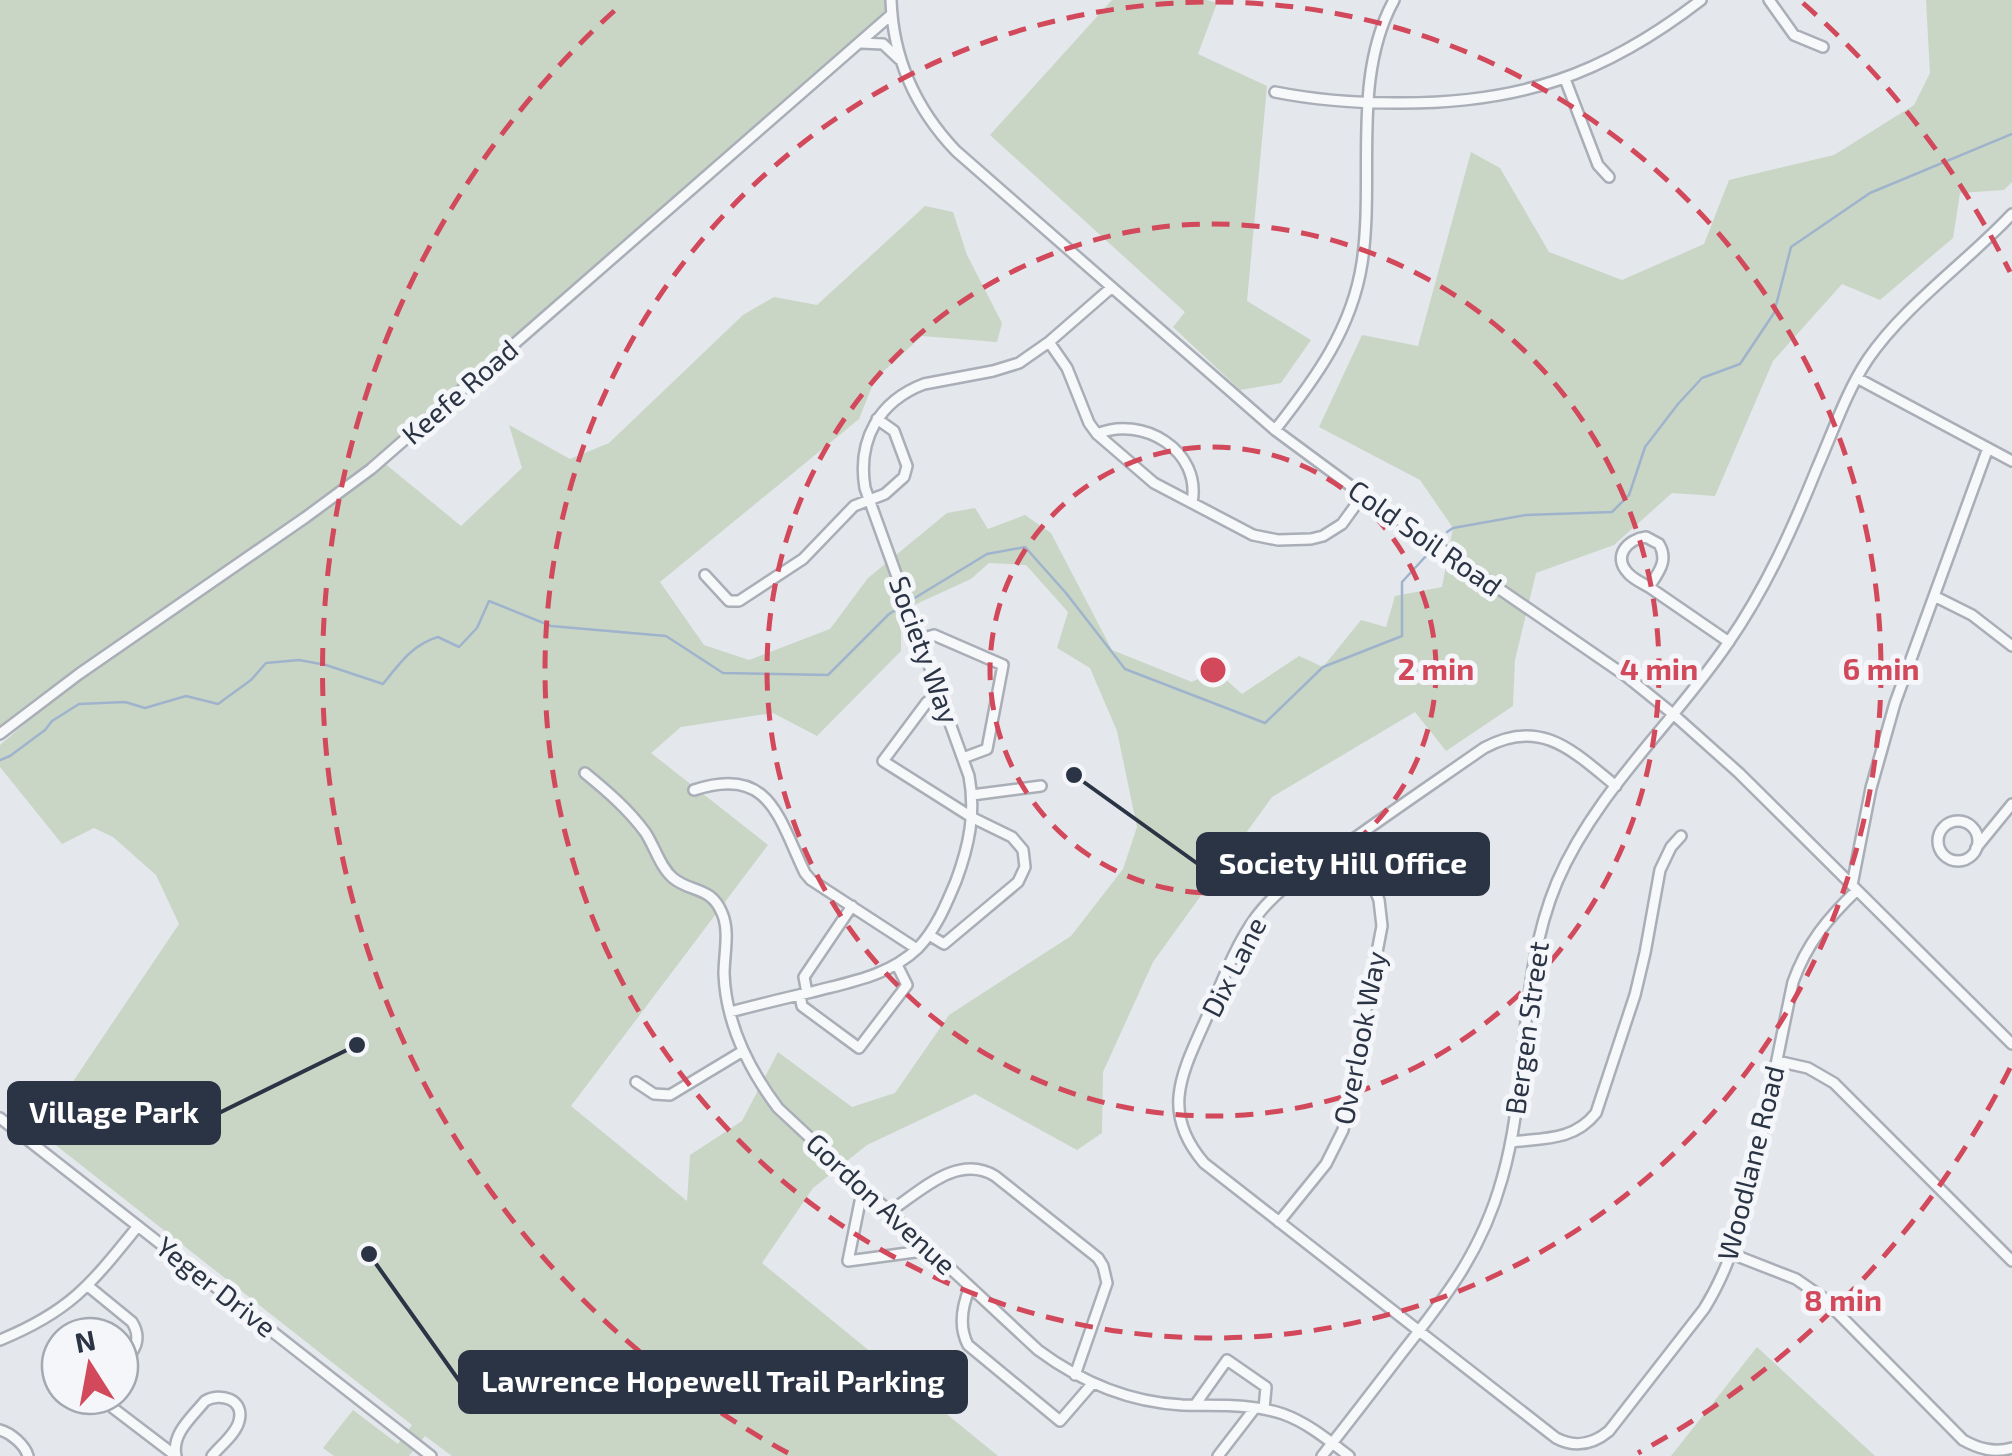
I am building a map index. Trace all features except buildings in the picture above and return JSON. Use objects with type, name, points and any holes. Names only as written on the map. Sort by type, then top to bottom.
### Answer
[{"type":"street","name":"Cold Soil Road","points":[[891,0],[902,62],[920,104],[943,138],[1276,430],[1362,495],[1626,676],[1673,714],[1739,773],[2010,1039]]},
{"type":"street","points":[[1276,430],[1330,354],[1357,288],[1364,240],[1374,50],[1394,0]]},
{"type":"street","points":[[1275,92],[1369,103],[1464,102],[1530,90],[1592,68],[1645,40],[1700,0]]},
{"type":"street","points":[[1770,0],[1794,35],[1823,47]]},
{"type":"street","name":"Keefe Road","points":[[0,734],[360,478],[892,14]]},
{"type":"street","points":[[858,44],[883,44],[902,62]]},
{"type":"street","points":[[1566,78],[1598,165],[1609,177]]},
{"type":"street","name":"Bergen Street","points":[[1322,1456],[1451,1290],[1481,1238],[1511,1142],[1532,966],[1557,882],[1572,851],[1616,786],[1752,607],[1786,544],[1856,378],[1898,323],[2012,214]]},
{"type":"street","points":[[705,575],[729,600],[740,601],[803,560],[854,506],[884,494],[907,472],[894,431],[877,419],[890,404],[924,384],[1003,368],[1034,354],[1111,288]]},
{"type":"street","points":[[1049,342],[1067,368],[1088,423],[1097,434],[1154,483],[1253,535],[1299,540],[1332,532],[1349,516],[1362,495]]},
{"type":"street","points":[[1856,378],[2012,461]]},
{"type":"street","name":"Society Way","points":[[730,1012],[867,978],[897,965],[917,949],[942,915],[970,834],[972,795],[963,758],[863,474],[865,445],[877,419]]},
{"type":"street","points":[[1097,434],[1117,428],[1165,440],[1178,452],[1194,482],[1192,503]]},
{"type":"street","points":[[1855,887],[1882,745],[1988,448]]},
{"type":"street","points":[[1649,588],[1662,566],[1663,551],[1653,539],[1638,538],[1623,550],[1626,571],[1649,588],[1729,642]]},
{"type":"street","points":[[1934,596],[1972,615],[2012,646]]},
{"type":"street","points":[[920,639],[934,636],[1003,664],[986,749],[963,758]]},
{"type":"street","points":[[929,935],[944,944],[1014,886],[1022,875],[1025,858],[1012,837],[972,818],[882,761],[927,702],[940,694]]},
{"type":"street","name":"Dix Lane","points":[[1419,1332],[1204,1163],[1187,1139],[1179,1113],[1183,1070],[1240,942],[1257,916],[1286,886],[1484,748],[1507,738],[1533,736],[1557,741],[1616,786]]},
{"type":"street","name":"Gordon Avenue","points":[[585,773],[635,819],[671,876],[707,894],[721,910],[725,921],[724,981],[730,1012],[742,1051],[778,1108],[1038,1350],[1092,1384],[1137,1399],[1260,1409],[1296,1419],[1349,1456]]},
{"type":"street","points":[[694,790],[738,784],[758,791],[773,807],[811,880],[917,949]]},
{"type":"street","points":[[972,795],[1041,786]]},
{"type":"street","points":[[1976,848],[1976,834],[1960,821],[1946,825],[1938,836],[1939,848],[1950,859],[1962,860],[1973,854],[2012,804]]},
{"type":"street","points":[[1511,1142],[1570,1134],[1596,1113],[1635,994],[1660,870],[1681,836]]},
{"type":"street","name":"Overlook Way","points":[[1280,1222],[1326,1164],[1346,1118],[1382,926],[1379,900],[1354,838]]},
{"type":"street","name":"Woodlane Road","points":[[1419,1332],[1556,1438],[1574,1444],[1592,1442],[1609,1431],[1704,1309],[1732,1254],[1750,1195],[1793,982],[1820,927],[1855,887]]},
{"type":"street","points":[[852,906],[804,977],[802,1006],[859,1048],[907,985],[897,965]]},
{"type":"street","points":[[636,1082],[654,1094],[670,1095],[742,1051]]},
{"type":"street","points":[[1777,1061],[1808,1068],[1834,1083],[2012,1260]]},
{"type":"street","name":"Yeger Drive","points":[[0,1118],[431,1456]]},
{"type":"street","points":[[889,1212],[950,1172],[979,1168],[995,1176],[1098,1258],[1107,1283],[1076,1376]]},
{"type":"street","points":[[863,1187],[848,1261],[930,1250]]},
{"type":"street","points":[[0,1340],[51,1316],[88,1286],[138,1226]]},
{"type":"street","points":[[1732,1254],[1810,1288],[1963,1440],[1984,1450],[2012,1448]]},
{"type":"street","points":[[88,1286],[125,1316]]},
{"type":"street","points":[[970,1287],[962,1316],[965,1339],[978,1355],[1033,1399],[1060,1420],[1092,1384]]},
{"type":"street","points":[[1195,1405],[1227,1360],[1266,1387],[1260,1409],[1218,1456]]},
{"type":"street","points":[[124,1416],[176,1456],[177,1436],[205,1401],[218,1396],[231,1400],[239,1411],[237,1426],[212,1456]]},
{"type":"street","points":[[0,1430],[26,1448],[28,1456]]},
{"type":"green space","points":[[0,0],[891,0],[892,15],[383,462],[461,526],[522,468],[509,425],[570,459],[609,443],[743,315],[774,297],[817,305],[925,206],[953,212],[967,255],[1002,323],[997,342],[922,336],[875,379],[859,419],[660,582],[704,645],[749,660],[830,629],[868,578],[947,513],[975,508],[988,529],[1025,515],[1051,533],[1112,650],[1192,682],[1215,670],[1242,694],[1299,656],[1323,667],[1361,620],[1386,627],[1395,596],[1442,587],[1453,528],[1420,480],[1319,427],[1362,335],[1418,346],[1471,152],[1500,168],[1549,252],[1622,280],[1704,244],[1729,180],[1834,155],[1914,105],[1930,73],[1926,0],[2012,0],[2012,182],[2004,190],[1960,193],[1953,238],[1880,300],[1842,284],[1773,361],[1715,496],[1672,493],[1614,545],[1536,573],[1515,660],[1513,706],[1446,751],[1415,712],[1272,797],[1153,962],[1103,1072],[1102,1133],[1077,1150],[975,1094],[867,1145],[813,1188],[762,1263],[998,1456],[452,1456],[425,1436],[409,1456],[334,1456],[323,1448],[353,1410],[398,1444],[412,1425],[39,1132],[179,924],[156,875],[113,837],[94,828],[62,844],[0,767],[0,745],[83,674],[0,734]],"holes":[[[989,563],[1026,565],[1068,612],[1057,648],[1090,668],[1117,731],[1137,827],[1123,869],[1071,936],[949,1015],[895,1093],[852,1107],[778,1052],[742,1121],[690,1155],[687,1201],[571,1106],[768,845],[651,753],[681,727],[773,713],[817,736],[901,651],[901,611],[971,579]]]},
{"type":"green space","points":[[1112,0],[1217,3],[1198,54],[1267,86],[1247,301],[1311,340],[1281,383],[1240,390],[1173,327],[1185,312],[990,135]]},
{"type":"green space","points":[[1757,1347],[1875,1456],[1671,1456]]},
{"type":"waterway","points":[[1447,532],[1526,515],[1612,512],[1629,495],[1645,447],[1678,404],[1702,378],[1740,364],[1774,313],[1791,247],[1870,193],[2012,134]]},
{"type":"waterway","points":[[913,599],[987,554],[1025,547],[1125,669],[1265,723],[1323,667],[1402,636],[1402,582],[1426,556]]},
{"type":"waterway","points":[[0,760],[79,704],[125,702],[145,708],[186,696],[218,704],[251,680],[266,663],[299,660],[383,684],[407,656],[429,640],[438,637],[459,647],[477,628],[489,601],[551,626],[666,636],[723,673],[828,675],[900,607]]},
{"type":"place","name":"Society Hill Office","points":[[1074,775]]},
{"type":"place","name":"Village Park","points":[[357,1045]]},
{"type":"place","name":"Lawrence Hopewell Trail Parking","points":[[369,1254]]}]
